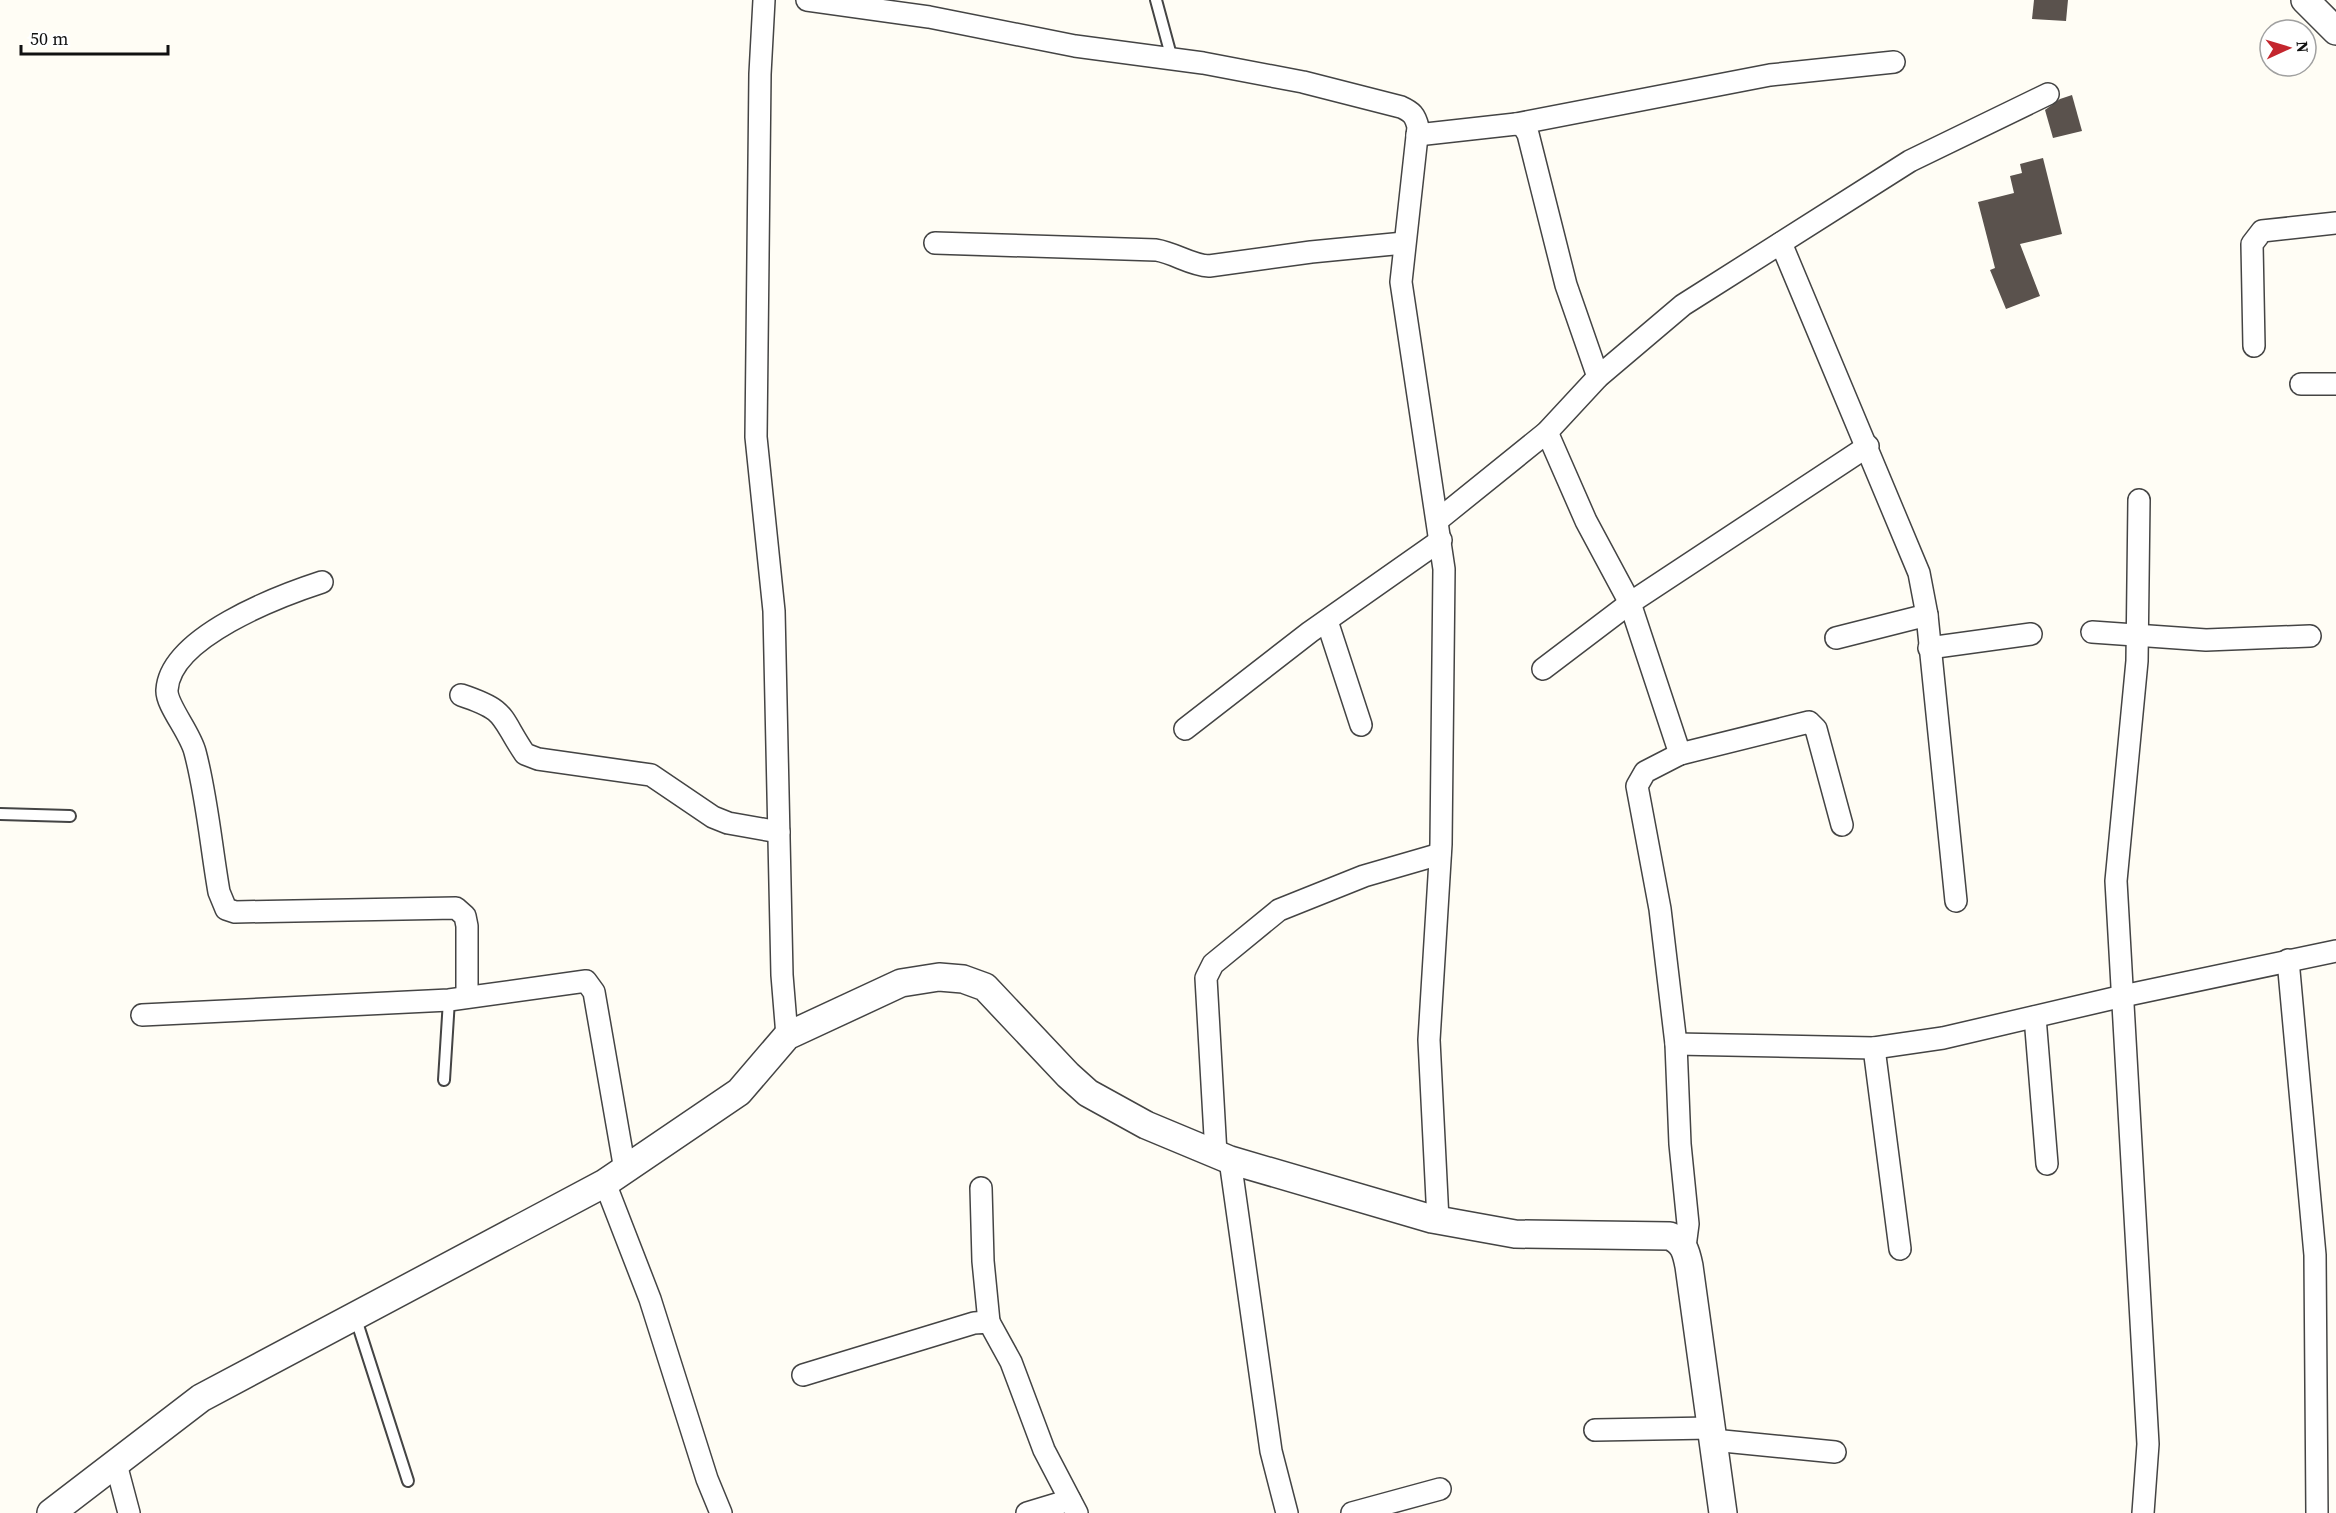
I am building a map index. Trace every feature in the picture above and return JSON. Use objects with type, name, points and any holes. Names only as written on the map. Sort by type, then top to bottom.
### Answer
[{"type":"street","points":[[764,0],[760,74],[756,437],[774,611],[782,975],[787,1036]]},
{"type":"street","points":[[807,0],[929,17],[1076,46],[1172,59],[1304,82],[1401,107],[1412,112],[1416,120],[1417,135],[1401,282],[1440,530],[1445,620],[1440,854],[1429,1040],[1438,1220]]},
{"type":"street","points":[[2305,0],[2336,31]]},
{"type":"street","points":[[1417,135],[1516,124],[1770,75],[1894,62]]},
{"type":"street","points":[[1185,729],[1327,621],[1440,530],[1547,432],[1598,377],[1683,305],[1910,161],[2048,94]]},
{"type":"street","points":[[1516,124],[1523,126],[1528,134],[1558,257],[1598,377]]},
{"type":"street","points":[[2254,346],[2252,244],[2256,235],[2262,231],[2336,223]]},
{"type":"street","points":[[935,243],[1156,250],[1172,253],[1198,265],[1209,266],[1311,252],[1404,243]]},
{"type":"street","points":[[1781,243],[1868,446],[1919,573],[1927,615],[1956,901]]},
{"type":"street","points":[[2301,384],[2336,384]]},
{"type":"street","points":[[1547,432],[1586,521],[1630,603],[1680,754]]},
{"type":"street","points":[[1543,669],[1630,603],[1868,446]]},
{"type":"street","points":[[2139,500],[2138,634],[2116,882],[2148,1444],[2144,1513]]},
{"type":"street","points":[[322,582],[279,596],[220,626],[196,645],[169,677],[168,703],[185,726],[196,755],[219,892],[226,909],[235,912],[456,908],[465,916],[467,926],[458,999]]},
{"type":"street","points":[[1836,638],[1927,615]]},
{"type":"street","points":[[1327,621],[1361,725]]},
{"type":"street","points":[[2092,632],[2205,640],[2310,636]]},
{"type":"street","points":[[1929,648],[2031,634]]},
{"type":"street","points":[[461,695],[490,705],[499,713],[509,725],[525,754],[538,759],[651,775],[713,817],[728,823],[779,832]]},
{"type":"street","points":[[1723,1513],[1684,1247],[1688,1224],[1680,1144],[1677,1044],[1660,909],[1637,786],[1646,772],[1680,754],[1801,722],[1809,722],[1816,729],[1842,825]]},
{"type":"street","points":[[1287,1513],[1271,1451],[1223,1157],[1206,978],[1214,964],[1279,910],[1364,876],[1440,854]]},
{"type":"street","points":[[1677,1044],[1874,1048],[1943,1038],[2123,996],[2336,951]]},
{"type":"street","points":[[2288,960],[2315,1255],[2317,1513]]},
{"type":"street","points":[[51,1513],[201,1398],[615,1177],[739,1092],[787,1036],[901,983],[939,977],[963,979],[985,987],[1088,1093],[1146,1125],[1223,1157],[1438,1220],[1515,1234],[1670,1236],[1684,1247]]},
{"type":"street","points":[[142,1015],[458,999],[586,981],[594,992],[615,1177],[706,1479],[721,1513]]},
{"type":"street","points":[[2035,1017],[2047,1164]]},
{"type":"street","points":[[1874,1048],[1900,1249]]},
{"type":"street","points":[[981,1188],[983,1261],[989,1322],[1011,1362],[1044,1450],[1074,1506],[1027,1513]]},
{"type":"street","points":[[802,1374],[974,1323],[989,1322]]},
{"type":"street","points":[[1595,1430],[1712,1434],[1835,1452]]},
{"type":"street","points":[[116,1464],[129,1513]]},
{"type":"street","points":[[1352,1513],[1440,1489]]},
{"type":"lane","points":[[1156,0],[1172,59]]},
{"type":"lane","points":[[0,814],[70,816]]},
{"type":"lane","points":[[444,1080],[458,999]]},
{"type":"lane","points":[[355,1316],[408,1481]]},
{"type":"building","points":[[2034,0],[2068,0],[2066,21],[2032,19]]},
{"type":"building","points":[[2072,95],[2082,131],[2053,138],[2045,110],[2060,99]]},
{"type":"building","points":[[2043,158],[2062,234],[2020,244],[2040,296],[2006,309],[1990,270],[1995,268],[1978,202],[2014,193],[2010,176],[2022,173],[2020,164]]}]
